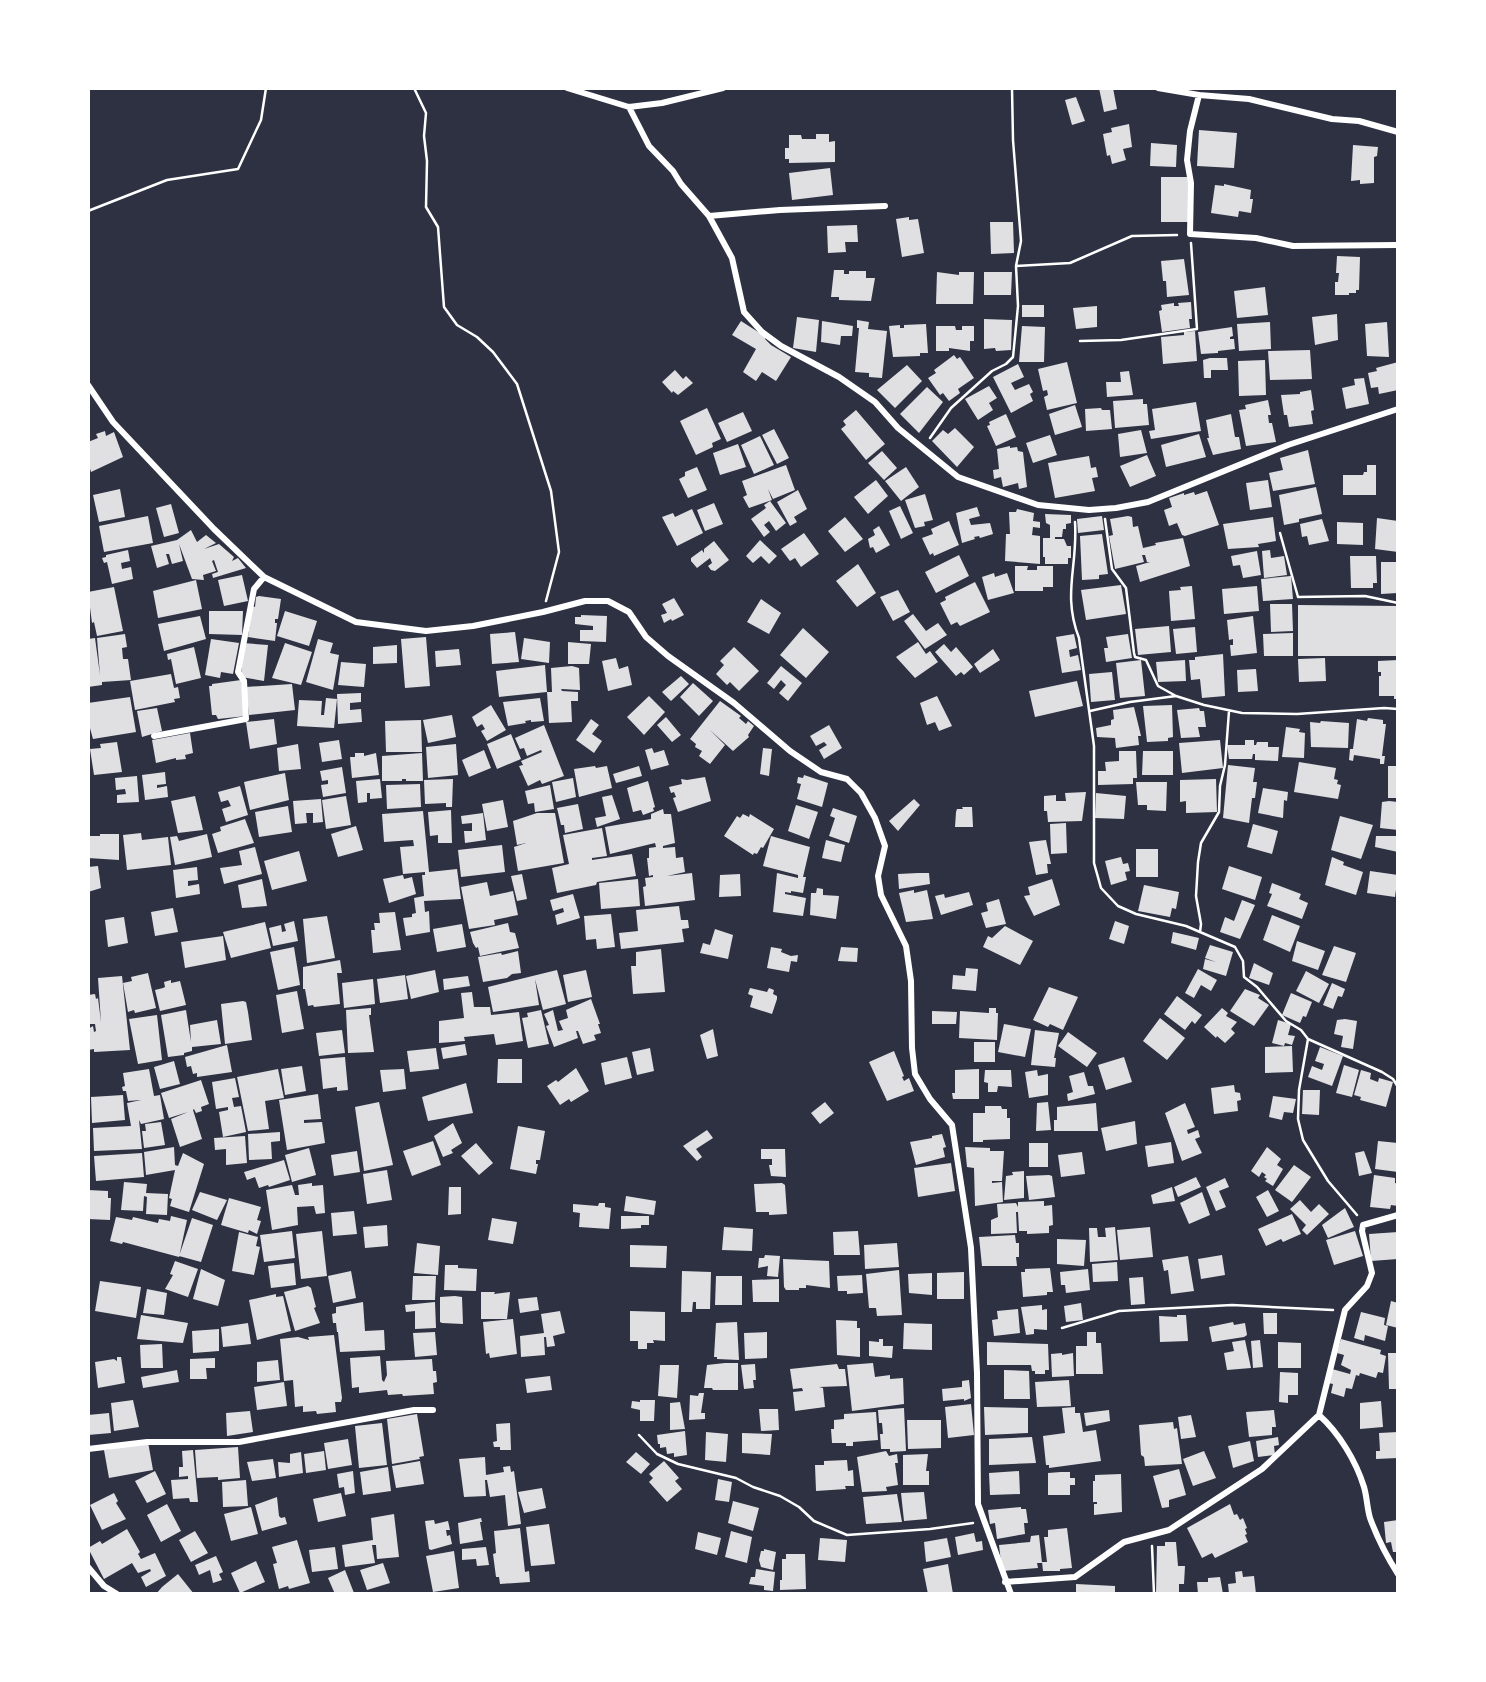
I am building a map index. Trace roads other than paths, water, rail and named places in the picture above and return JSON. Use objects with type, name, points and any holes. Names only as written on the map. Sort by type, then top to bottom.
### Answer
[{"type":"street","points":[[568,88],[629,107],[722,88]]},
{"type":"street","points":[[1158,88],[1199,96],[1249,99],[1398,132]]},
{"type":"street","points":[[1199,96],[1187,160],[1191,183],[1190,234],[1256,238],[1293,246],[1398,245]]},
{"type":"street","points":[[629,107],[649,146],[708,216],[732,258],[744,312],[781,346],[839,377],[875,402],[898,428],[958,477],[1038,505],[1104,509],[1148,502],[1288,445],[1398,409]]},
{"type":"street","points":[[708,216],[885,206]]},
{"type":"street","points":[[88,384],[114,422],[264,577],[356,622],[426,631],[473,626],[585,601],[608,601],[629,612],[646,636],[668,656],[734,703],[790,751],[821,772],[847,779],[861,793],[885,846],[878,876],[881,895],[906,946],[912,981],[915,1074],[952,1125],[971,1248],[978,1504],[1011,1594]]},
{"type":"street","points":[[154,736],[246,719],[245,685],[238,672],[254,588],[264,577]]},
{"type":"street","points":[[1006,1582],[1075,1577],[1124,1542],[1169,1530],[1262,1470],[1319,1415],[1345,1310],[1367,1286],[1372,1273],[1363,1225],[1398,1215]]},
{"type":"street","points":[[88,1449],[147,1442],[240,1442],[432,1410]]},
{"type":"street","points":[[1319,1415],[1348,1453],[1363,1486],[1369,1515],[1398,1574]]},
{"type":"street","points":[[88,1567],[104,1586],[118,1594]]}]
